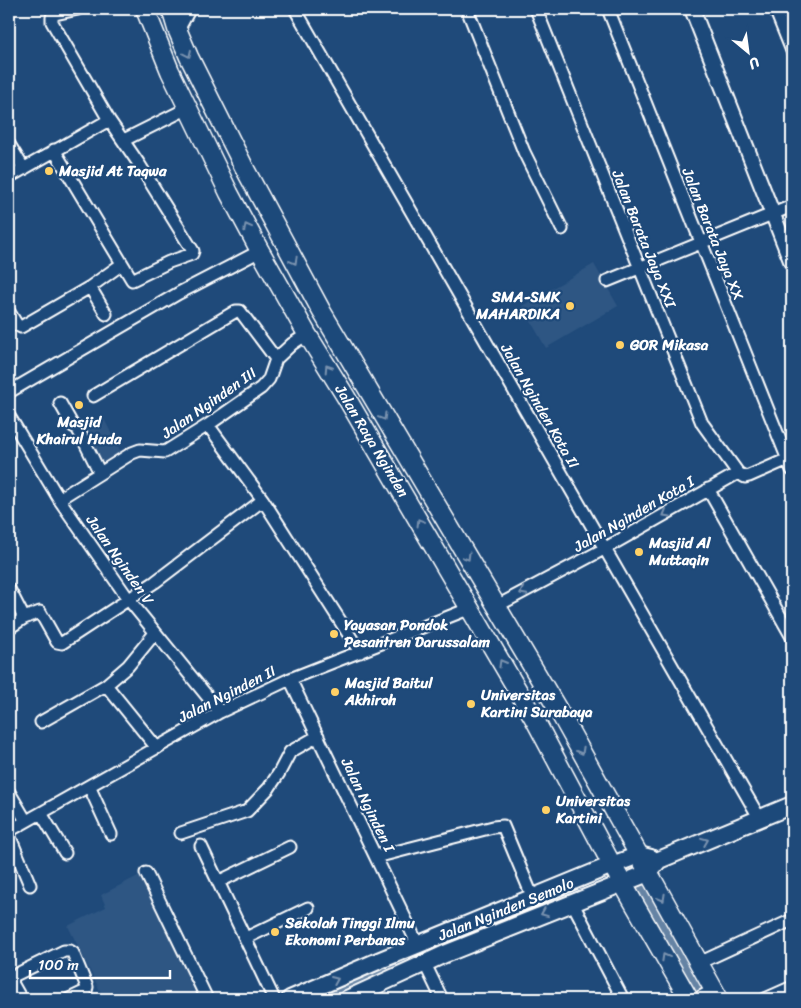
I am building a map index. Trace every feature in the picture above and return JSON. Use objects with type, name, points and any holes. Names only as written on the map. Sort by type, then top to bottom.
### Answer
[{"type":"main road","name":"Jalan Raya Nginden","points":[[146,9],[167,64],[229,193],[260,251],[535,720],[630,873]]},
{"type":"main road","name":"Jalan Raya Nginden","points":[[171,9],[177,30],[189,57],[272,220],[365,386],[557,708],[626,835],[639,855],[630,873]]},
{"type":"main road","points":[[346,397],[365,386]]},
{"type":"main road","points":[[535,720],[557,708]]},
{"type":"main road","points":[[630,873],[792,805]]},
{"type":"main road","name":"Jalan Nginden Semolo","points":[[290,999],[382,971],[425,964],[572,902],[630,873],[639,855]]},
{"type":"main road","points":[[630,873],[699,963],[711,997]]},
{"type":"main road","points":[[630,873],[689,999]]},
{"type":"main road","name":"Jalan Nginden Semolo","points":[[358,997],[382,971],[417,942],[533,898],[630,873]]},
{"type":"street","points":[[54,150],[130,278],[135,280],[163,264],[192,255],[193,253],[177,224],[124,140],[109,120],[52,22],[52,17],[55,14],[78,9]]},
{"type":"street","points":[[177,30],[188,9]]},
{"type":"street","name":"Jalan Nginden Kota II","points":[[295,9],[760,819]]},
{"type":"street","points":[[467,9],[524,152],[562,229]]},
{"type":"street","name":"Jalan Barata Jaya XXI","points":[[536,9],[702,423],[738,473]]},
{"type":"street","name":"Jalan Barata Jaya XX","points":[[608,9],[790,465]]},
{"type":"street","points":[[692,9],[792,263]]},
{"type":"street","points":[[775,9],[792,51]]},
{"type":"street","points":[[124,140],[188,108]]},
{"type":"street","points":[[9,178],[54,150],[109,120]]},
{"type":"street","points":[[9,144],[24,169]]},
{"type":"street","points":[[607,281],[792,206]]},
{"type":"street","points":[[9,392],[179,293],[260,251]]},
{"type":"street","points":[[9,312],[17,325],[21,327],[90,287],[122,264]]},
{"type":"street","points":[[90,287],[106,314]]},
{"type":"street","points":[[93,396],[236,310],[240,312],[276,359]]},
{"type":"street","name":"Jalan Nginden III","points":[[59,499],[136,451],[161,452],[170,450],[208,425],[261,388],[269,379],[276,359],[292,344],[307,334]]},
{"type":"street","points":[[60,403],[73,426],[77,428],[100,473]]},
{"type":"street","name":"Jalan Nginden V","points":[[9,416],[59,499],[129,600],[220,712]]},
{"type":"street","points":[[208,425],[263,500],[360,652]]},
{"type":"street","name":"Jalan Nginden Kota I","points":[[497,606],[604,549],[738,473],[745,477],[790,465]]},
{"type":"street","points":[[708,489],[792,637]]},
{"type":"street","points":[[9,628],[37,612],[42,614],[57,642],[60,643],[129,600],[183,562],[263,500]]},
{"type":"street","points":[[9,589],[24,618]]},
{"type":"street","name":"Jalan Nginden II","points":[[9,833],[26,821],[220,712],[290,679],[471,608]]},
{"type":"street","points":[[41,722],[106,685],[128,666],[155,633]]},
{"type":"street","name":"Jalan Nginden I","points":[[290,679],[417,942]]},
{"type":"street","points":[[106,685],[157,748]]},
{"type":"street","points":[[181,833],[247,810],[269,788],[290,752],[318,736]]},
{"type":"street","points":[[88,786],[111,834]]},
{"type":"street","points":[[9,792],[26,821]]},
{"type":"street","points":[[42,813],[65,853]]},
{"type":"street","points":[[376,857],[504,826],[533,898]]},
{"type":"street","points":[[9,833],[30,885]]},
{"type":"street","points":[[202,846],[274,999]]},
{"type":"street","points":[[218,882],[290,847]]},
{"type":"street","points":[[146,873],[207,999]]},
{"type":"street","points":[[572,902],[623,999]]},
{"type":"street","points":[[246,938],[308,908]]},
{"type":"street","points":[[699,963],[792,920]]},
{"type":"street","points":[[21,999],[11,978],[64,951],[70,951],[73,954],[87,987],[86,991],[70,999]]},
{"type":"street","points":[[425,964],[442,999]]},
{"type":"street","points":[[765,999],[792,987]]},
{"type":"shaded area","name":"SMA-SMK MAHARDIKA","points":[[594,264],[618,306],[546,348],[522,306]]},
{"type":"shaded area","points":[[104,419],[122,454],[97,466],[80,431]]},
{"type":"shaded area","points":[[140,875],[203,999],[104,999],[68,926],[106,907],[101,895]]},
{"type":"waterway","points":[[610,872],[626,865],[703,999]]},
{"type":"waterway","points":[[314,999],[491,923]]},
{"type":"place","name":"Masjid At Taqwa","points":[[49,171]]},
{"type":"place","name":"SMA-SMK MAHARDIKA","points":[[570,306]]},
{"type":"place","name":"GOR Mikasa","points":[[620,345]]},
{"type":"place","name":"Masjid Khairul Huda","points":[[79,405]]},
{"type":"place","name":"Masjid Al Muttaqin","points":[[639,552]]},
{"type":"place","name":"Yayasan Pondok Pesantren Darussalam","points":[[334,634]]},
{"type":"place","name":"Masjid Baitul Akhiroh","points":[[335,692]]},
{"type":"place","name":"Universitas Kartini Surabaya","points":[[471,704]]},
{"type":"place","name":"Universitas Kartini","points":[[546,810]]},
{"type":"place","name":"Sekolah Tinggi Ilmu Ekonomi Perbanas","points":[[275,932]]}]
